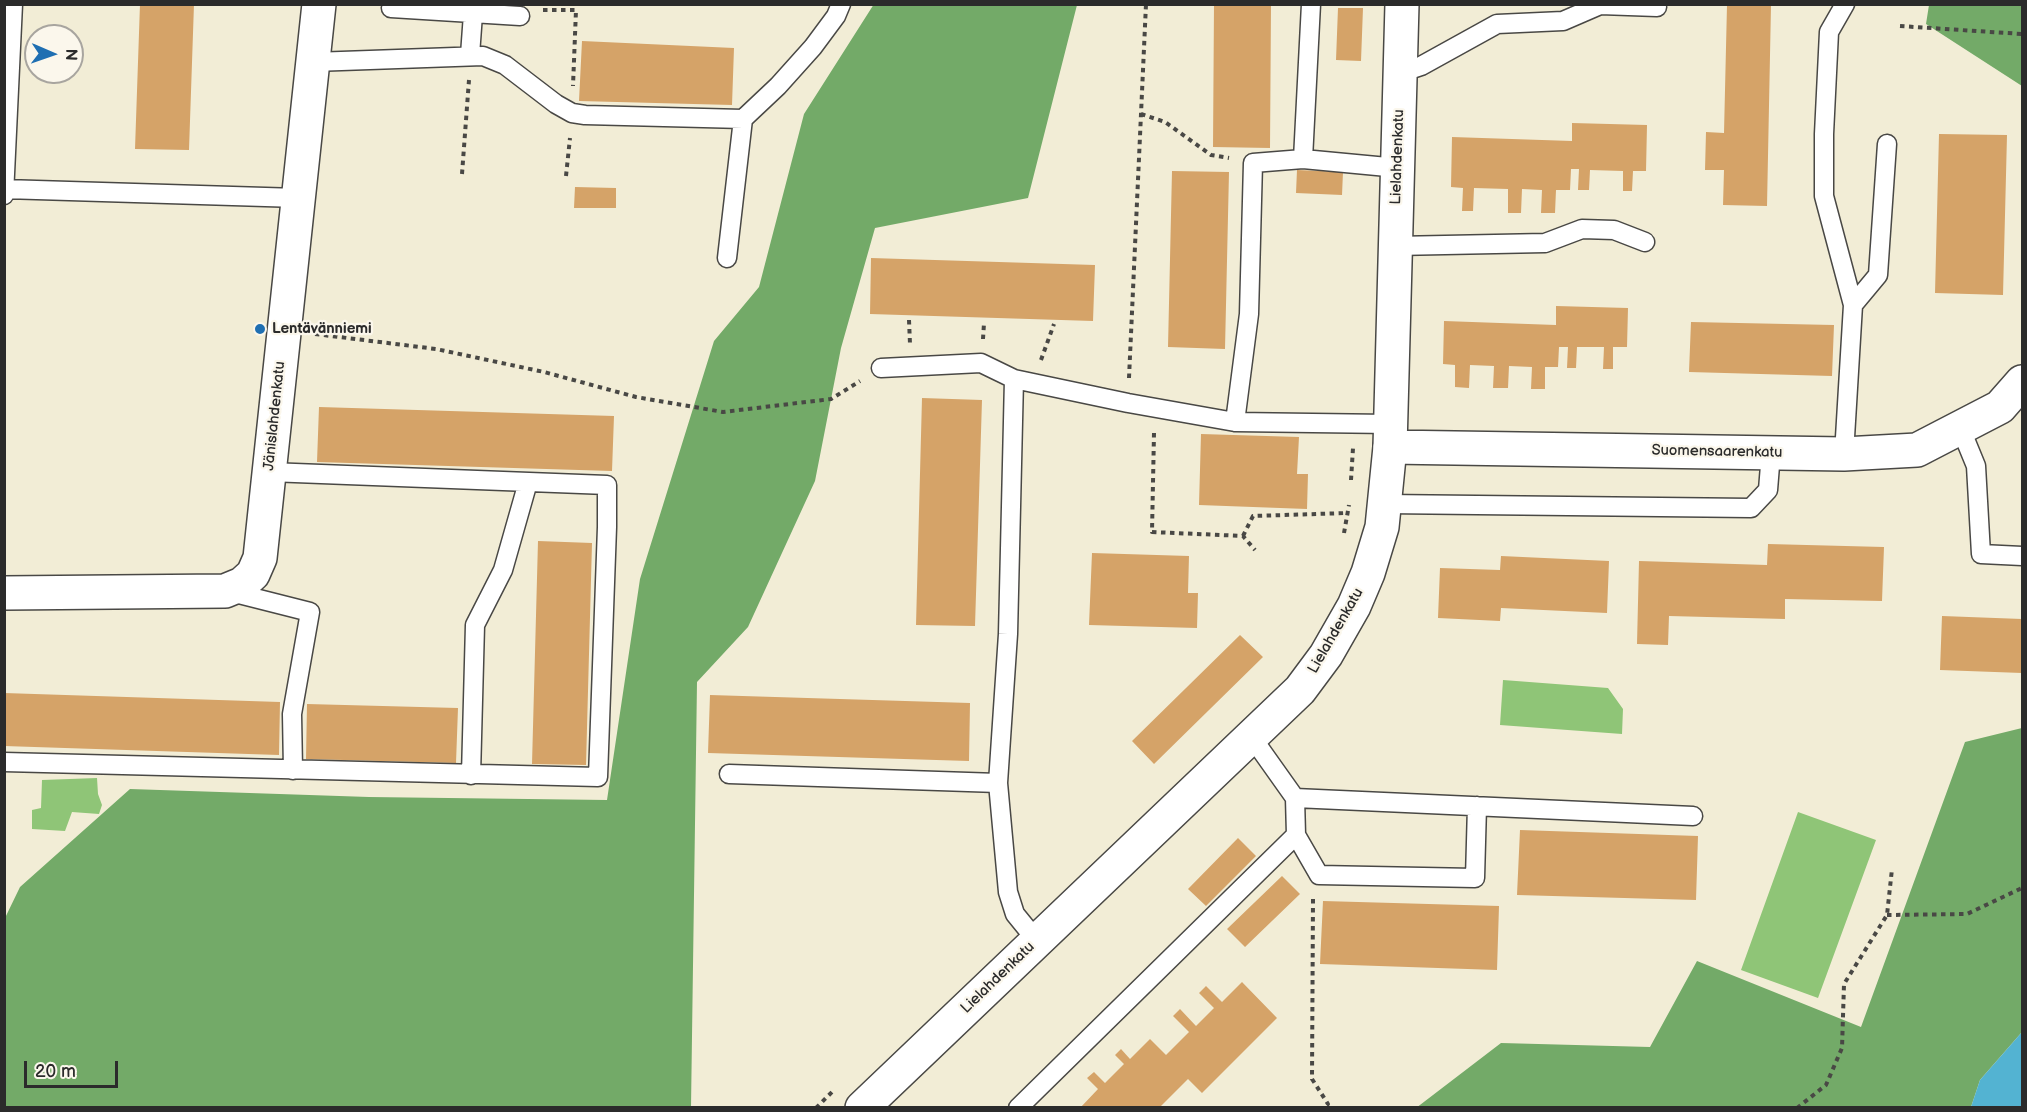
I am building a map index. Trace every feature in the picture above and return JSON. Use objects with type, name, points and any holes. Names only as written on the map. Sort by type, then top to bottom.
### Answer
[{"type":"street","name":"Jänislahdenkatu","points":[[4,593],[225,591],[242,584],[253,574],[260,558],[318,4]]},
{"type":"street","name":"Lielahdenkatu","points":[[862,1107],[1300,690],[1326,655],[1354,606],[1368,573],[1382,527],[1385,504],[1390,436],[1402,4]]},
{"type":"street","name":"Suomensaarenkatu","points":[[1390,436],[1771,453],[1844,454],[1917,450],[2000,407],[2022,382]]},
{"type":"lane","points":[[4,195],[14,4]]},
{"type":"lane","points":[[727,258],[743,119],[778,86],[813,46],[836,16],[841,4]]},
{"type":"lane","points":[[1303,159],[1311,4]]},
{"type":"lane","points":[[1844,454],[1853,305],[1824,196],[1828,32],[1845,4]]},
{"type":"lane","points":[[1400,73],[1421,66],[1497,24],[1563,21],[1600,5],[1657,7]]},
{"type":"lane","points":[[392,8],[520,16]]},
{"type":"lane","points":[[470,55],[473,14]]},
{"type":"lane","points":[[313,62],[483,56],[505,65],[556,104],[572,113],[585,116],[743,119]]},
{"type":"lane","points":[[1853,305],[1878,275],[1887,144]]},
{"type":"lane","points":[[1234,422],[1249,314],[1253,163],[1303,159],[1398,168]]},
{"type":"lane","points":[[5,189],[298,198]]},
{"type":"lane","points":[[1395,246],[1545,243],[1582,229],[1614,231],[1646,242]]},
{"type":"lane","points":[[881,368],[981,363],[1014,379],[1155,408],[1234,422],[1353,424],[1390,436]]},
{"type":"lane","points":[[1014,379],[1008,634],[998,783],[1008,892],[1015,914],[1036,941]]},
{"type":"lane","points":[[1960,428],[1976,466],[1981,555],[2022,556]]},
{"type":"lane","points":[[1385,504],[1751,508],[1768,490],[1771,453]]},
{"type":"lane","points":[[4,762],[598,777],[608,527],[607,485],[269,472]]},
{"type":"lane","points":[[471,775],[475,625],[503,570],[528,482]]},
{"type":"lane","points":[[225,591],[310,612],[292,714],[293,770]]},
{"type":"lane","points":[[1251,736],[1295,798],[1296,835],[1319,876],[1475,878],[1477,806]]},
{"type":"lane","points":[[729,774],[998,783]]},
{"type":"lane","points":[[1295,798],[1693,816]]},
{"type":"lane","points":[[1018,1107],[1296,835]]},
{"type":"path","points":[[1128,403],[1146,4]]},
{"type":"path","points":[[520,16],[526,10],[576,10],[572,113],[566,176]]},
{"type":"path","points":[[1900,26],[2022,34]]},
{"type":"path","points":[[462,174],[470,55]]},
{"type":"path","points":[[1141,114],[1165,122],[1211,155],[1253,163]]},
{"type":"path","points":[[1032,383],[1054,324]]},
{"type":"path","points":[[284,329],[436,349],[544,372],[636,397],[723,412],[831,399],[881,368]]},
{"type":"path","points":[[1155,408],[1152,532],[1243,536],[1255,550]]},
{"type":"path","points":[[1351,486],[1353,424]]},
{"type":"path","points":[[1342,541],[1350,499]]},
{"type":"path","points":[[1243,536],[1253,516],[1347,513]]},
{"type":"path","points":[[1797,1107],[1826,1085],[1842,1048],[1844,984],[1887,915],[1892,869]]},
{"type":"path","points":[[1319,876],[1313,888],[1312,1079],[1328,1104],[1324,1107]]},
{"type":"path","points":[[1887,915],[1967,914],[2022,888]]},
{"type":"path","points":[[816,1107],[839,1085]]},
{"type":"green space","points":[[874,4],[1077,5],[1028,198],[875,228],[841,348],[815,481],[748,627],[697,682],[691,1107],[5,1107],[5,918],[20,887],[130,789],[369,797],[607,800],[640,579],[714,341],[759,287],[804,114]]},
{"type":"green space","points":[[1929,5],[2022,5],[2022,86],[1926,24]]},
{"type":"green space","points":[[1503,680],[1608,688],[1623,709],[1622,734],[1500,725]]},
{"type":"green space","points":[[2022,728],[2022,1032],[1980,1080],[1971,1107],[1416,1108],[1501,1043],[1650,1047],[1697,961],[1861,1027],[1965,742]]},
{"type":"green space","points":[[97,778],[98,794],[102,805],[99,814],[72,812],[65,831],[32,829],[32,810],[41,808],[42,780]]},
{"type":"green space","points":[[1798,812],[1876,840],[1818,998],[1741,970]]},
{"type":"water","points":[[2022,1032],[2022,1107],[1971,1107],[1980,1080]]},
{"type":"building","points":[[140,4],[194,4],[189,150],[135,149]]},
{"type":"building","points":[[1214,4],[1271,4],[1270,148],[1213,147]]},
{"type":"building","points":[[1727,5],[1771,5],[1767,206],[1723,205],[1724,170],[1705,170],[1706,132],[1724,133]]},
{"type":"building","points":[[1338,8],[1363,8],[1361,61],[1336,60]]},
{"type":"building","points":[[582,41],[734,48],[732,105],[579,101]]},
{"type":"building","points":[[1572,123],[1647,125],[1646,171],[1633,171],[1632,191],[1623,191],[1623,171],[1590,170],[1589,190],[1578,190],[1579,169],[1571,169],[1570,190],[1556,190],[1555,213],[1541,213],[1542,190],[1522,189],[1521,213],[1508,213],[1508,189],[1474,188],[1473,211],[1462,211],[1463,188],[1451,187],[1452,137],[1572,141]]},
{"type":"building","points":[[1939,134],[2007,135],[2003,295],[1935,293]]},
{"type":"building","points":[[1297,170],[1343,172],[1342,195],[1296,193]]},
{"type":"building","points":[[1172,171],[1229,172],[1225,349],[1168,347]]},
{"type":"building","points":[[575,187],[616,188],[616,208],[574,208]]},
{"type":"building","points":[[871,258],[1095,265],[1093,321],[870,314]]},
{"type":"building","points":[[1556,306],[1628,308],[1627,347],[1613,347],[1613,369],[1603,369],[1604,347],[1577,347],[1576,368],[1567,368],[1568,347],[1559,347],[1558,367],[1545,367],[1545,389],[1531,389],[1532,367],[1509,366],[1508,388],[1493,388],[1494,366],[1470,365],[1469,388],[1455,387],[1455,365],[1443,364],[1444,321],[1556,325]]},
{"type":"building","points":[[1691,322],[1834,325],[1832,376],[1689,372]]},
{"type":"building","points":[[922,398],[982,400],[975,626],[916,625]]},
{"type":"building","points":[[319,407],[614,416],[612,471],[317,462]]},
{"type":"building","points":[[1201,434],[1299,437],[1297,474],[1308,474],[1307,509],[1199,505]]},
{"type":"building","points":[[538,541],[592,543],[586,765],[532,764]]},
{"type":"building","points":[[1768,544],[1884,547],[1882,601],[1785,599],[1785,619],[1669,616],[1668,645],[1637,644],[1639,561],[1767,565]]},
{"type":"building","points":[[1092,553],[1189,556],[1188,593],[1198,593],[1197,628],[1089,625]]},
{"type":"building","points":[[1501,556],[1609,561],[1607,613],[1501,608],[1500,621],[1438,618],[1440,568],[1500,570]]},
{"type":"building","points":[[1942,616],[2022,619],[2022,673],[1940,670]]},
{"type":"building","points":[[1240,635],[1263,657],[1154,764],[1132,741]]},
{"type":"building","points":[[4,693],[280,702],[279,755],[4,746]]},
{"type":"building","points":[[710,695],[970,703],[969,761],[708,753]]},
{"type":"building","points":[[307,704],[458,708],[456,763],[306,759]]},
{"type":"building","points":[[1520,830],[1698,836],[1696,900],[1517,895]]},
{"type":"building","points":[[1238,838],[1256,856],[1206,906],[1188,889]]},
{"type":"building","points":[[1282,876],[1300,894],[1245,947],[1227,929]]},
{"type":"building","points":[[1323,901],[1499,906],[1497,970],[1320,964]]},
{"type":"building","points":[[1242,982],[1277,1018],[1202,1093],[1188,1079],[1159,1108],[1080,1108],[1098,1089],[1087,1078],[1094,1072],[1105,1083],[1124,1064],[1115,1055],[1121,1049],[1130,1059],[1150,1039],[1166,1055],[1189,1032],[1173,1016],[1180,1009],[1196,1026],[1214,1008],[1199,993],[1206,986],[1222,1002]]},
{"type":"place","name":"Lentävänniemi","points":[[260,329]]}]
